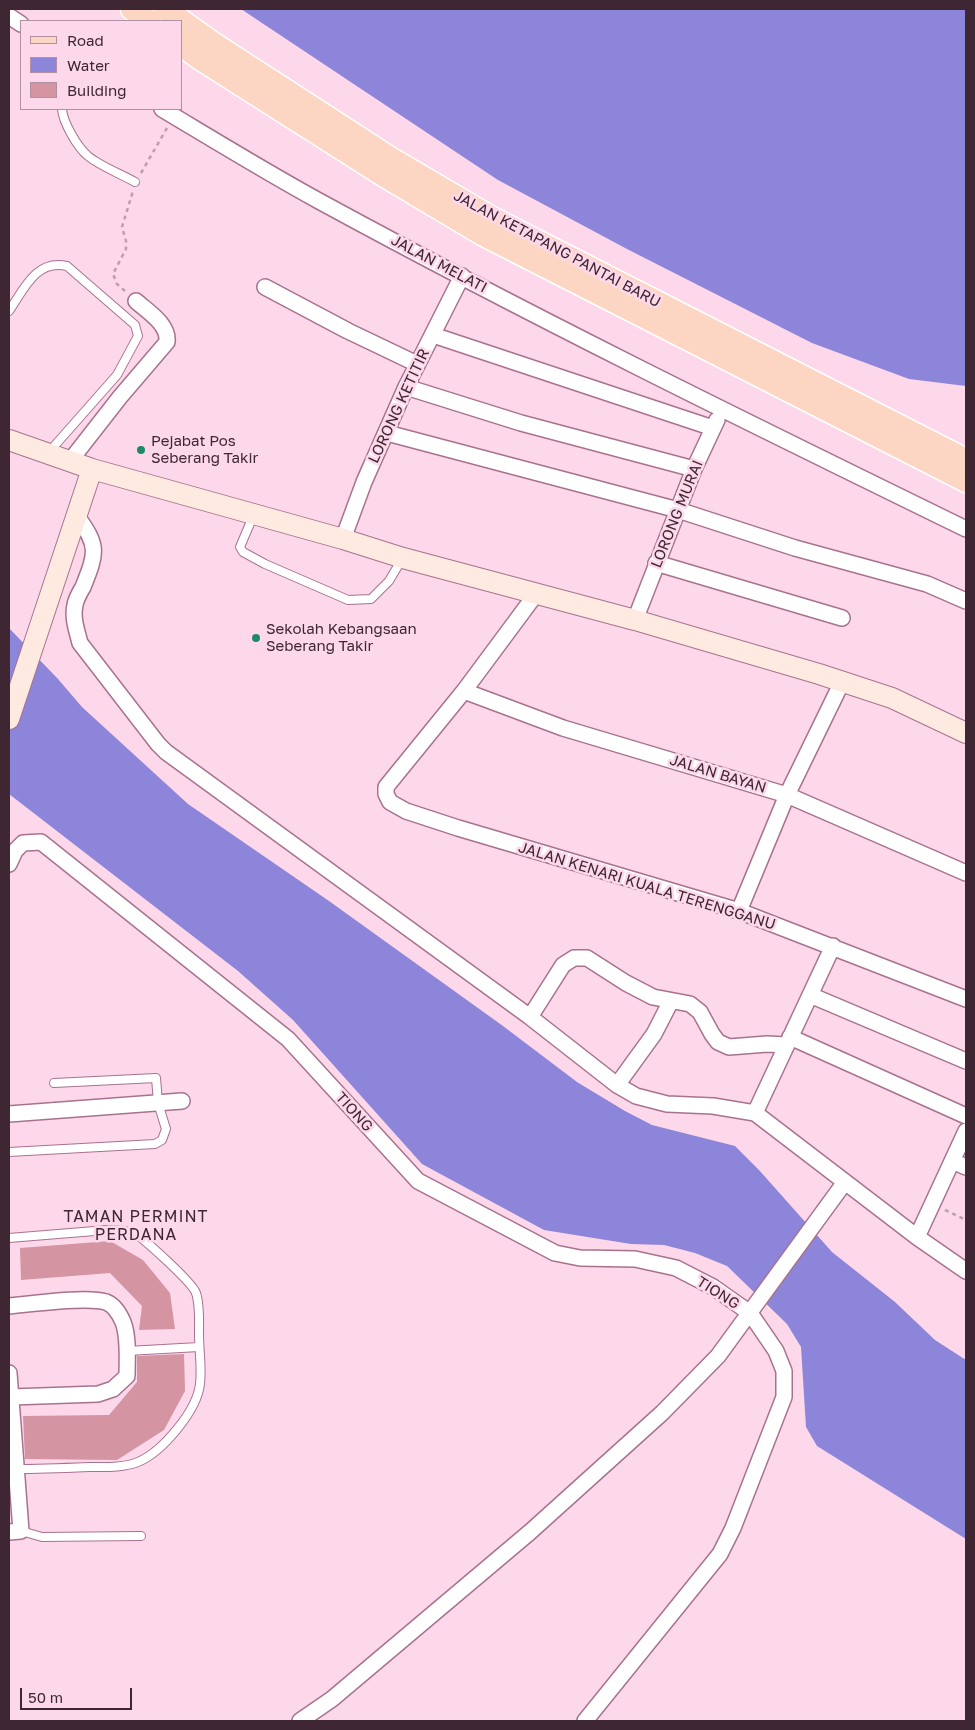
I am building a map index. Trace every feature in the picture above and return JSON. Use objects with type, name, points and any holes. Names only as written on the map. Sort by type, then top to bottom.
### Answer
[{"type":"main road","points":[[132,9],[148,20]]},
{"type":"main road","name":"JALAN KETAPANG PANTAI BARU","points":[[165,9],[180,20]]},
{"type":"main road","name":"JALAN KETAPANG PANTAI BARU","points":[[182,21],[211,42],[382,152],[492,218],[966,460]]},
{"type":"main road","name":"JALAN KETAPANG PANTAI BARU","points":[[182,46],[383,175],[482,234],[966,481]]},
{"type":"street","points":[[9,16],[20,23]]},
{"type":"street","name":"JALAN MELATI","points":[[168,112],[317,200],[462,276],[722,410],[966,529]]},
{"type":"street","name":"LORONG KETITIR","points":[[343,539],[364,482],[406,387],[462,276]]},
{"type":"street","points":[[265,287],[348,331],[417,364]]},
{"type":"street","points":[[70,462],[120,397],[167,342],[168,335],[164,326],[136,300]]},
{"type":"street","points":[[433,335],[713,428]]},
{"type":"street","points":[[406,387],[521,423],[694,469]]},
{"type":"street","name":"LORONG MURAI","points":[[635,620],[694,469],[722,410]]},
{"type":"street","points":[[387,433],[678,510],[795,548],[927,584],[966,601]]},
{"type":"street","points":[[9,440],[92,469],[343,539],[403,558],[635,620],[842,682],[892,698],[966,733]]},
{"type":"street","points":[[9,719],[92,469]]},
{"type":"street","points":[[76,515],[89,532],[94,547],[93,561],[75,605],[74,624],[80,643],[166,752],[530,1018],[617,1085],[636,1096],[667,1104],[713,1106],[755,1113],[917,1237],[966,1271]]},
{"type":"street","points":[[656,563],[842,618]]},
{"type":"street","points":[[464,691],[536,594]]},
{"type":"street","points":[[739,911],[787,795],[842,682]]},
{"type":"street","name":"JALAN KENARI KUALA TERENGGANU","points":[[464,691],[386,787],[386,794],[390,802],[406,811],[458,828],[739,911],[966,999]]},
{"type":"street","name":"JALAN BAYAN","points":[[464,691],[563,728],[787,795],[966,872]]},
{"type":"street","name":"TIONG","points":[[9,864],[15,852],[23,843],[40,842],[288,1039],[418,1182],[555,1252],[580,1258],[635,1259],[676,1268],[755,1307]]},
{"type":"street","points":[[755,1113],[833,946]]},
{"type":"street","points":[[530,1018],[563,966],[574,958],[588,958],[653,998],[690,1004],[700,1012],[718,1042],[729,1047],[788,1041],[966,1116]]},
{"type":"street","points":[[810,995],[966,1061]]},
{"type":"street","points":[[617,1085],[654,1034],[671,1001]]},
{"type":"street","points":[[9,1114],[182,1101]]},
{"type":"street","points":[[917,1237],[932,1204],[959,1164],[966,1131]]},
{"type":"street","points":[[300,1721],[332,1699],[530,1532],[662,1413],[718,1356],[845,1182]]},
{"type":"street","points":[[9,1306],[89,1300],[106,1302],[116,1309],[124,1323],[127,1351],[127,1376],[113,1389],[98,1394],[11,1397]]},
{"type":"street","points":[[585,1721],[720,1554],[733,1528],[780,1409],[785,1386],[784,1371],[755,1307]]},
{"type":"street","points":[[9,1373],[16,1469],[15,1531]]},
{"type":"lane","points":[[62,110],[63,118],[76,142],[87,155],[135,182]]},
{"type":"lane","points":[[9,311],[33,275],[51,265],[67,266],[135,325],[138,336],[117,375],[47,454]]},
{"type":"lane","points":[[254,514],[240,547],[243,552],[265,564],[348,600],[371,599],[389,581],[403,558]]},
{"type":"lane","points":[[9,1152],[155,1144],[162,1140],[166,1128],[158,1103],[156,1078],[54,1083]]},
{"type":"lane","points":[[9,1238],[107,1230],[136,1234],[187,1281],[195,1291],[198,1304],[201,1365],[199,1393],[195,1402],[181,1424],[154,1452],[132,1464],[16,1469]]},
{"type":"lane","points":[[127,1351],[199,1347]]},
{"type":"lane","points":[[15,1531],[42,1537],[141,1536]]},
{"type":"path","points":[[136,300],[117,284],[113,274],[126,249],[126,240],[122,227],[135,182],[168,112]]},
{"type":"path","points":[[932,1204],[966,1220]]},
{"type":"water","points":[[241,9],[966,9],[966,386],[909,379],[812,343],[627,249],[498,180]]},
{"type":"water","points":[[9,628],[82,707],[188,804],[329,901],[503,1026],[577,1082],[652,1125],[735,1146],[759,1170],[832,1252],[895,1302],[935,1340],[966,1360],[966,1539],[817,1446],[806,1427],[801,1347],[787,1324],[727,1266],[695,1253],[664,1245],[631,1244],[544,1230],[422,1164],[293,1020],[238,971],[9,794]]},
{"type":"building","points":[[110,1241],[143,1260],[170,1293],[175,1329],[139,1330],[142,1306],[110,1273],[21,1280],[20,1248]]},
{"type":"building","points":[[184,1354],[185,1391],[164,1430],[117,1460],[25,1459],[23,1416],[109,1415],[137,1382],[137,1356]]},
{"type":"place","name":"Pejabat Pos Seberang Takir","points":[[141,450]]},
{"type":"place","name":"Sekolah Kebangsaan Seberang Takir","points":[[256,638]]},
{"type":"district","name":"TAMAN PERMINT PERDANA","points":[[136,1226]]}]
